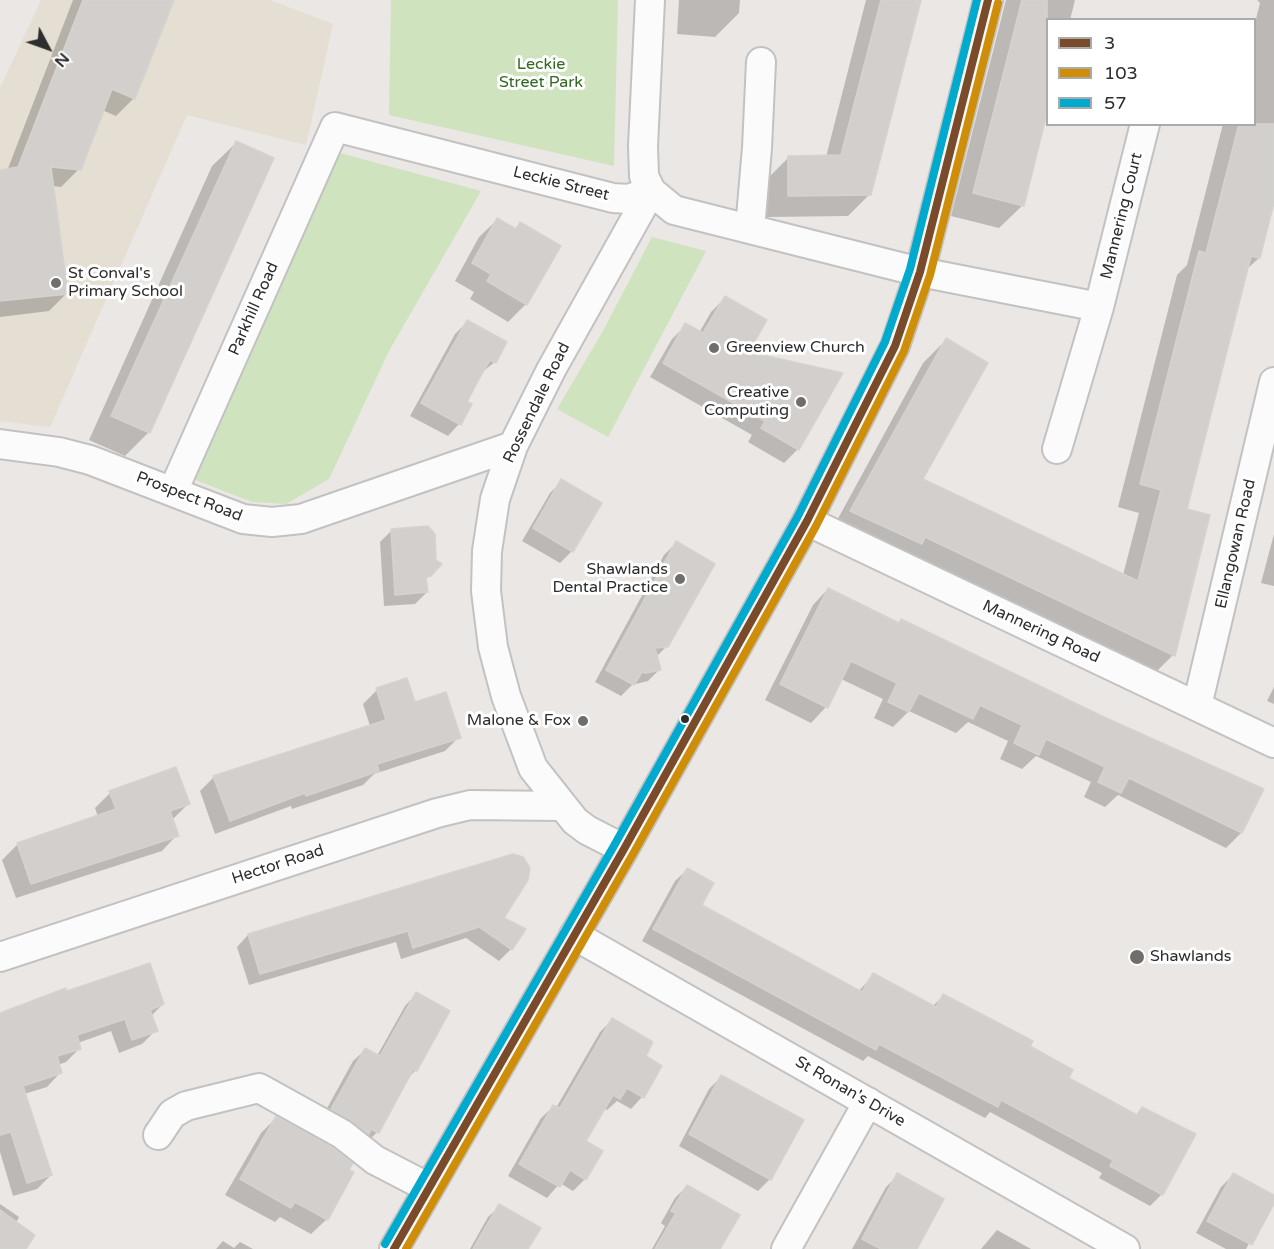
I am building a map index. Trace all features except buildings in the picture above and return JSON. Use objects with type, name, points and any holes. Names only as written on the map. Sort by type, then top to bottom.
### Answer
[{"type":"street","points":[[650,0],[643,146],[644,176],[651,191],[674,210],[920,272],[1099,307]]},
{"type":"street","points":[[394,1249],[624,849],[807,521],[895,345],[920,272],[988,0]]},
{"type":"street","points":[[750,229],[761,62]]},
{"type":"street","name":"Mannering Court","points":[[1057,449],[1099,307],[1144,126]]},
{"type":"street","name":"Leckie Street","points":[[335,127],[613,198],[629,199],[651,191]]},
{"type":"street","name":"Parkhill Road","points":[[173,491],[335,127]]},
{"type":"street","name":"Rossendale Road","points":[[624,849],[587,830],[561,806],[544,785],[527,753],[506,696],[493,647],[486,591],[487,551],[495,499],[513,446],[551,370],[651,191]]},
{"type":"street","name":"Ellangowan Road","points":[[1197,706],[1274,382]]},
{"type":"street","name":"Prospect Road","points":[[0,444],[59,452],[90,460],[243,519],[272,522],[301,519],[513,446]]},
{"type":"street","name":"Mannering Road","points":[[807,521],[1274,743]]},
{"type":"street","name":"Hector Road","points":[[0,957],[437,813],[470,805],[561,806]]},
{"type":"street","name":"St Ronan's Drive","points":[[574,935],[1125,1249]]},
{"type":"street","points":[[158,1135],[172,1114],[186,1106],[259,1089],[342,1134],[375,1160],[429,1188]]},
{"type":"street","points":[[786,1249],[868,1102]]},
{"type":"shaded area","name":"St Conval's Primary School","points":[[41,0],[270,0],[333,24],[306,145],[187,115],[50,427],[0,421],[0,88]]},
{"type":"green space","name":"Leckie Street Park","points":[[391,0],[618,0],[614,166],[389,115]]},
{"type":"green space","points":[[336,152],[481,191],[389,351],[329,479],[286,504],[252,502],[193,479]]},
{"type":"green space","points":[[652,237],[706,251],[608,437],[557,409],[603,331]]},
{"type":"transit line","name":"57","points":[[385,1244],[615,844],[798,516],[885,342],[910,269],[977,0]]},
{"type":"transit line","name":"3","points":[[394,1249],[624,849],[807,521],[895,346],[920,272],[988,0]]},
{"type":"transit line","name":"103","points":[[406,1249],[633,854],[816,526],[904,351],[930,275],[998,3]]},
{"type":"place","name":"St Conval's Primary School","points":[[56,283]]},
{"type":"place","name":"Greenview Church","points":[[714,348]]},
{"type":"place","name":"Creative Computing","points":[[801,402]]},
{"type":"place","name":"Shawlands Dental Practice","points":[[680,579]]},
{"type":"place","name":"Malone & Fox","points":[[583,721]]},
{"type":"place","name":"Shawlands","points":[[1137,957]]}]
